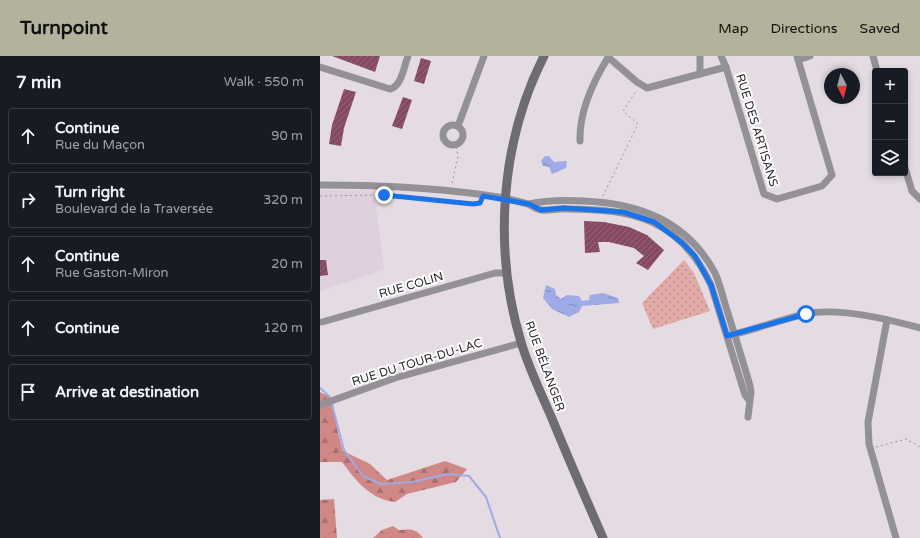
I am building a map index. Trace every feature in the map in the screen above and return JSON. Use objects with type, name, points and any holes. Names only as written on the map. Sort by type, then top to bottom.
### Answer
[{"type":"street","points":[[320,67],[390,89],[396,86],[399,82],[408,56]]},
{"type":"street","points":[[458,126],[484,56]]},
{"type":"street","name":"RUE BÉLANGER","points":[[544,56],[533,78],[519,118],[510,158],[505,198],[506,273],[521,343],[541,394],[603,538]]},
{"type":"street","points":[[580,140],[582,116],[609,56],[640,84]]},
{"type":"street","points":[[700,56],[700,74]]},
{"type":"street","name":"RUE DES ARTISANS","points":[[721,56],[726,67],[764,194],[777,199],[822,186],[832,175],[798,58]]},
{"type":"street","points":[[798,58],[810,56]]},
{"type":"street","points":[[873,56],[876,68]]},
{"type":"street","name":"RUE DES ARTISANS","points":[[640,84],[647,88],[726,67]]},
{"type":"street","points":[[448,126],[458,126],[463,131],[463,138],[456,145],[446,143],[443,134],[448,126]]},
{"type":"street","points":[[907,176],[912,191],[920,199]]},
{"type":"street","points":[[320,186],[386,186],[505,198],[529,204],[541,210],[565,208],[623,212],[640,216],[664,228],[695,256],[711,285],[745,395],[749,400]]},
{"type":"street","points":[[529,204],[550,201],[612,202],[649,212],[685,234],[699,248],[715,274],[752,392],[749,400],[748,417]]},
{"type":"street","name":"RUE COLIN","points":[[322,322],[496,273],[506,273]]},
{"type":"street","points":[[727,336],[806,314],[821,312],[864,316],[920,328]]},
{"type":"street","points":[[887,320],[868,422],[870,448],[896,538]]},
{"type":"street","name":"RUE DU TOUR-DU-LAC","points":[[320,405],[395,378],[521,343]]},
{"type":"path","points":[[601,202],[638,124],[623,111],[640,84]]},
{"type":"path","points":[[452,183],[458,157],[456,145]]},
{"type":"path","points":[[320,196],[384,195],[473,204],[480,203],[483,196]]},
{"type":"path","points":[[870,448],[906,439],[920,447]]},
{"type":"shaded area","points":[[320,190],[374,191],[384,270],[320,291]]},
{"type":"shaded area","points":[[684,260],[694,273],[710,311],[653,329],[642,303]]},
{"type":"green space","points":[[320,392],[332,398],[338,433],[343,451],[370,464],[387,480],[445,461],[467,469],[456,482],[407,494],[395,502],[378,497],[364,488],[342,462],[320,462]]},
{"type":"green space","points":[[334,499],[337,538],[320,538],[320,500]]},
{"type":"green space","points":[[393,526],[399,530],[410,529],[418,532],[423,538],[373,538],[382,530]]},
{"type":"water","points":[[545,156],[549,156],[554,162],[567,161],[566,168],[552,174],[549,167],[543,166],[541,161]]},
{"type":"water","points":[[546,285],[555,289],[556,295],[561,299],[567,295],[579,296],[582,301],[589,300],[590,295],[603,293],[618,298],[619,303],[582,306],[579,312],[569,317],[552,309],[543,298]]},
{"type":"building","points":[[332,56],[380,56],[375,72]]},
{"type":"building","points":[[421,58],[431,61],[424,84],[414,81]]},
{"type":"building","points":[[344,89],[356,92],[344,128],[341,146],[329,144],[332,125]]},
{"type":"building","points":[[403,97],[412,100],[402,129],[392,126]]},
{"type":"building","points":[[584,221],[604,222],[629,227],[647,235],[664,250],[648,270],[636,263],[644,256],[634,248],[609,242],[598,242],[600,252],[585,253]]},
{"type":"building","points":[[320,260],[326,260],[328,275],[320,276]]},
{"type":"waterway","points":[[320,388],[330,397],[344,450],[363,476],[381,484],[412,482],[448,474],[469,476],[486,497],[500,538]]},
{"type":"route","points":[[384,195],[473,204],[480,203],[483,196],[505,198],[529,204],[541,210],[565,208],[623,212],[640,216],[664,228],[695,256],[711,285],[727,336],[806,314]]}]
